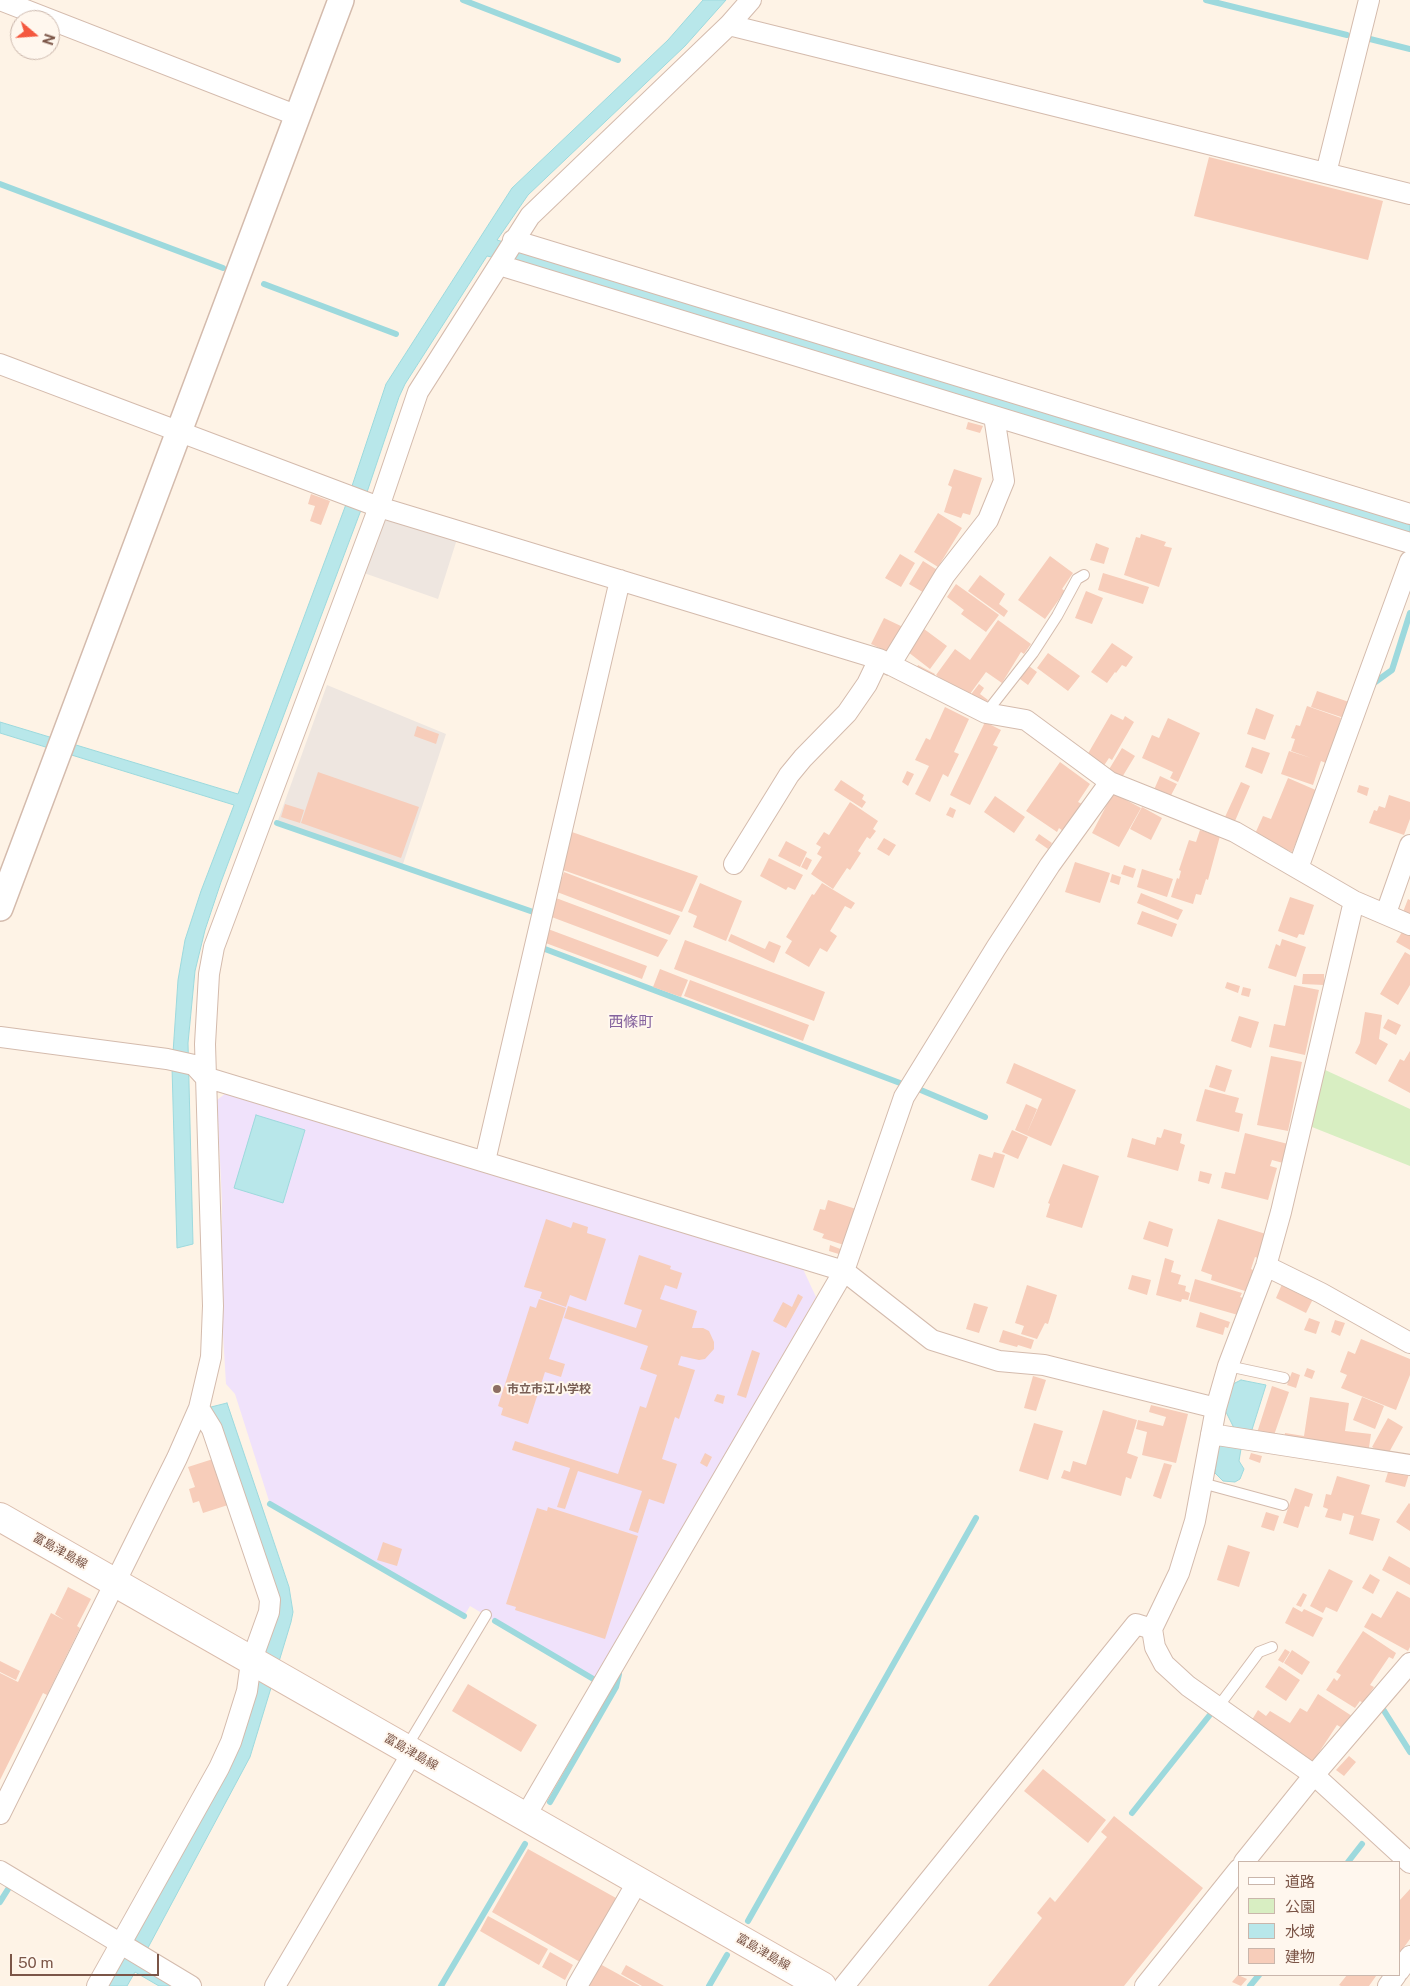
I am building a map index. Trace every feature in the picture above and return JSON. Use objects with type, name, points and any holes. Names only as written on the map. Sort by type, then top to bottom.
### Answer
[{"type":"main road","name":"富島津島線","points":[[0,1517],[822,1986]]},
{"type":"street","points":[[0,0],[298,116]]},
{"type":"street","points":[[0,908],[342,0]]},
{"type":"street","points":[[0,1814],[177,1458],[199,1408],[211,1357],[213,1306],[200,1071],[209,974],[214,947],[374,505],[418,392],[512,241],[530,216],[729,25],[751,0]]},
{"type":"street","points":[[1326,173],[1369,0]]},
{"type":"street","points":[[729,25],[1410,194]]},
{"type":"street","points":[[512,241],[1410,514]]},
{"type":"street","points":[[500,263],[1410,543]]},
{"type":"street","points":[[0,364],[374,505],[884,662],[986,713],[1026,720],[1110,782],[1234,832],[1354,901],[1386,913],[1410,925]]},
{"type":"street","points":[[734,864],[789,775],[802,758],[847,713],[945,575],[988,520],[1004,481],[994,416]]},
{"type":"street","points":[[1298,868],[1410,561]]},
{"type":"street","points":[[485,1161],[620,580]]},
{"type":"street","points":[[525,1817],[844,1271],[904,1097],[1050,865],[1110,782]]},
{"type":"street","points":[[1386,913],[1410,845]]},
{"type":"street","points":[[1354,901],[1281,1212],[1266,1266],[1228,1366],[1216,1408],[1195,1521],[1179,1573],[1152,1629],[1155,1647],[1164,1664],[1188,1686],[1314,1775],[1410,1863]]},
{"type":"street","points":[[0,1037],[167,1059],[485,1161],[844,1271],[932,1340],[999,1361],[1044,1365],[1216,1408]]},
{"type":"street","points":[[1266,1266],[1322,1293],[1410,1343]]},
{"type":"street","points":[[97,1986],[223,1759],[231,1742],[247,1691],[261,1667],[270,1600],[212,1428],[199,1408]]},
{"type":"street","points":[[1211,1434],[1410,1465]]},
{"type":"street","points":[[844,1986],[1136,1624],[1152,1629]]},
{"type":"street","points":[[1245,1861],[1314,1775],[1410,1663]]},
{"type":"street","points":[[274,1986],[409,1751]]},
{"type":"street","points":[[1145,1986],[1238,1870]]},
{"type":"street","points":[[0,1871],[191,1986]]},
{"type":"street","points":[[577,1986],[638,1881]]},
{"type":"street","points":[[1400,1970],[1410,1956]]},
{"type":"lane","points":[[986,713],[1033,653],[1058,616],[1078,579],[1084,575]]},
{"type":"lane","points":[[1228,1366],[1284,1378]]},
{"type":"lane","points":[[1202,1483],[1283,1505]]},
{"type":"lane","points":[[409,1751],[486,1616]]},
{"type":"lane","points":[[1218,1707],[1259,1652],[1272,1647]]},
{"type":"shaded area","points":[[392,518],[457,539],[438,599],[364,573],[383,522]]},
{"type":"shaded area","points":[[327,685],[446,734],[402,867],[277,823]]},
{"type":"shaded area","name":"市立市江小学校","points":[[226,1093],[803,1269],[816,1297],[595,1680],[470,1606],[464,1616],[270,1504],[235,1394],[226,1384],[221,1301],[222,1201],[217,1100]]},
{"type":"green space","points":[[1323,1069],[1410,1109],[1410,1166],[1307,1125]]},
{"type":"water","points":[[703,0],[726,0],[685,46],[528,195],[497,240],[1410,521],[1410,537],[518,263],[487,256],[405,384],[399,397],[361,510],[221,882],[205,930],[195,971],[188,1043],[193,1244],[177,1248],[172,1067],[178,980],[185,940],[201,891],[234,805],[0,733],[0,722],[238,794],[345,507],[386,384],[512,188],[668,40]]},
{"type":"water","points":[[256,1115],[305,1130],[283,1203],[234,1188]]},
{"type":"water","points":[[1241,1380],[1266,1385],[1250,1436],[1236,1432],[1225,1410],[1233,1384]]},
{"type":"water","points":[[227,1403],[289,1587],[293,1612],[291,1622],[250,1757],[143,1957],[179,1986],[159,1986],[135,1972],[127,1986],[106,1986],[226,1770],[274,1594],[211,1407]]},
{"type":"water","points":[[1226,1444],[1239,1446],[1241,1449],[1239,1461],[1244,1469],[1240,1479],[1235,1482],[1223,1481],[1215,1473],[1218,1446]]},
{"type":"building","points":[[1209,157],[1383,201],[1368,260],[1194,216]]},
{"type":"building","points":[[968,422],[983,426],[980,433],[966,429]]},
{"type":"building","points":[[954,469],[982,478],[970,515],[963,513],[961,518],[944,512],[952,487],[948,485]]},
{"type":"building","points":[[311,494],[330,501],[321,525],[310,521],[315,506],[308,504]]},
{"type":"building","points":[[938,513],[962,528],[938,567],[914,552]]},
{"type":"building","points":[[1141,534],[1166,542],[1164,546],[1172,548],[1159,587],[1124,575],[1136,537],[1140,538]]},
{"type":"building","points":[[1096,543],[1109,548],[1104,564],[1090,560]]},
{"type":"building","points":[[900,554],[915,563],[901,587],[885,578]]},
{"type":"building","points":[[1050,556],[1073,573],[1062,589],[1065,591],[1045,619],[1018,600]]},
{"type":"building","points":[[923,561],[939,571],[926,594],[909,584]]},
{"type":"building","points":[[1103,573],[1149,587],[1143,604],[1098,590]]},
{"type":"building","points":[[980,575],[1005,594],[999,604],[1008,611],[1004,617],[968,591]]},
{"type":"building","points":[[956,584],[999,615],[986,632],[961,614],[964,610],[947,597]]},
{"type":"building","points":[[1086,591],[1103,598],[1092,624],[1075,618]]},
{"type":"building","points":[[884,618],[903,627],[890,653],[871,644]]},
{"type":"building","points":[[998,620],[1031,644],[1024,654],[1021,652],[1002,683],[986,672],[967,698],[936,675],[955,649],[970,660]]},
{"type":"building","points":[[920,626],[947,646],[930,669],[908,652]]},
{"type":"building","points":[[1112,643],[1133,657],[1126,667],[1122,665],[1115,672],[1107,683],[1091,672]]},
{"type":"building","points":[[1048,653],[1080,676],[1068,691],[1037,668]]},
{"type":"building","points":[[918,665],[935,674],[932,679],[915,671]]},
{"type":"building","points":[[1029,666],[1037,672],[1028,685],[1020,679]]},
{"type":"building","points":[[979,684],[984,688],[980,694],[988,700],[982,707],[969,697]]},
{"type":"building","points":[[1317,691],[1349,702],[1344,718],[1311,707]]},
{"type":"building","points":[[1307,706],[1341,718],[1328,764],[1321,761],[1313,785],[1281,774],[1289,751],[1311,758],[1291,751],[1295,739],[1291,738],[1296,725],[1300,726]]},
{"type":"building","points":[[945,707],[969,719],[954,752],[959,754],[948,777],[943,774],[930,802],[915,794],[929,766],[915,760],[926,738],[930,740]]},
{"type":"building","points":[[1256,708],[1274,715],[1265,740],[1247,734]]},
{"type":"building","points":[[1111,714],[1123,720],[1125,716],[1134,722],[1112,760],[1109,758],[1103,767],[1086,757]]},
{"type":"building","points":[[1168,718],[1200,733],[1178,782],[1170,778],[1173,772],[1142,758],[1152,735],[1159,738]]},
{"type":"building","points":[[985,722],[1001,730],[993,745],[998,747],[970,805],[950,795]]},
{"type":"building","points":[[417,726],[439,734],[436,744],[414,736]]},
{"type":"building","points":[[1252,747],[1270,753],[1262,774],[1245,767]]},
{"type":"building","points":[[1122,748],[1135,756],[1121,779],[1108,771]]},
{"type":"building","points":[[1060,762],[1090,784],[1078,802],[1082,804],[1063,831],[1059,828],[1057,832],[1026,811]]},
{"type":"building","points":[[907,771],[914,774],[908,786],[902,782]]},
{"type":"building","points":[[318,772],[419,807],[401,858],[301,823]]},
{"type":"building","points":[[1160,776],[1177,784],[1169,799],[1153,792]]},
{"type":"building","points":[[1288,778],[1318,791],[1292,852],[1254,836],[1263,816],[1271,819]]},
{"type":"building","points":[[841,780],[864,795],[862,799],[866,802],[862,808],[834,790]]},
{"type":"building","points":[[1241,782],[1250,786],[1235,821],[1225,817]]},
{"type":"building","points":[[1359,785],[1369,788],[1367,796],[1357,792]]},
{"type":"building","points":[[1113,793],[1141,808],[1119,847],[1092,833]]},
{"type":"building","points":[[1389,795],[1410,802],[1410,819],[1404,835],[1369,823],[1374,810],[1377,811],[1379,806],[1385,808]]},
{"type":"building","points":[[995,796],[1025,817],[1014,833],[984,812]]},
{"type":"building","points":[[850,802],[878,821],[873,829],[876,831],[870,839],[867,837],[858,851],[861,853],[850,870],[847,868],[833,889],[811,874],[822,857],[817,854],[821,847],[816,844],[824,832],[829,835]]},
{"type":"building","points":[[285,804],[304,810],[300,823],[281,817]]},
{"type":"building","points":[[950,807],[956,810],[953,818],[946,815]]},
{"type":"building","points":[[1142,807],[1162,818],[1151,840],[1130,829]]},
{"type":"building","points":[[1200,830],[1220,836],[1208,880],[1206,879],[1201,895],[1196,894],[1193,904],[1171,897],[1177,878],[1179,879],[1181,871],[1179,870],[1189,840],[1196,842]]},
{"type":"building","points":[[569,831],[698,876],[682,912],[560,869]]},
{"type":"building","points":[[1039,834],[1052,843],[1048,849],[1035,840]]},
{"type":"building","points":[[884,838],[896,845],[889,856],[877,849]]},
{"type":"building","points":[[786,841],[807,852],[800,867],[778,856]]},
{"type":"building","points":[[806,857],[812,860],[807,870],[801,867]]},
{"type":"building","points":[[769,858],[803,875],[795,890],[788,887],[786,890],[760,876]]},
{"type":"building","points":[[1075,862],[1110,873],[1100,903],[1065,892]]},
{"type":"building","points":[[1124,865],[1136,869],[1133,878],[1121,874]]},
{"type":"building","points":[[1142,869],[1173,879],[1167,897],[1137,887]]},
{"type":"building","points":[[564,872],[680,916],[670,935],[557,892]]},
{"type":"building","points":[[1112,874],[1121,877],[1119,885],[1110,882]]},
{"type":"building","points":[[700,883],[742,901],[726,941],[693,927],[697,916],[688,912]]},
{"type":"building","points":[[822,883],[855,903],[851,909],[845,906],[830,931],[837,936],[827,952],[820,948],[809,967],[785,953],[792,941],[786,937],[812,894],[814,895]]},
{"type":"building","points":[[1141,893],[1183,910],[1178,920],[1137,903]]},
{"type":"building","points":[[1290,897],[1314,905],[1304,935],[1299,934],[1297,938],[1278,931]]},
{"type":"building","points":[[556,898],[668,940],[658,957],[549,916]]},
{"type":"building","points":[[1408,899],[1410,900],[1410,915],[1403,912]]},
{"type":"building","points":[[1142,911],[1177,924],[1172,937],[1137,924]]},
{"type":"building","points":[[1405,927],[1410,930],[1410,950],[1396,942]]},
{"type":"building","points":[[548,929],[647,966],[642,979],[543,942]]},
{"type":"building","points":[[731,934],[765,949],[769,941],[781,946],[774,963],[728,941]]},
{"type":"building","points":[[1282,939],[1306,947],[1296,977],[1268,968],[1276,944],[1280,946]]},
{"type":"building","points":[[685,940],[825,992],[814,1021],[674,969]]},
{"type":"building","points":[[1405,952],[1410,955],[1410,985],[1398,1005],[1380,994]]},
{"type":"building","points":[[660,969],[688,980],[681,997],[653,987]]},
{"type":"building","points":[[1303,974],[1324,974],[1324,985],[1302,984]]},
{"type":"building","points":[[690,980],[809,1025],[803,1041],[684,996]]},
{"type":"building","points":[[1227,982],[1240,986],[1238,993],[1225,988]]},
{"type":"building","points":[[1294,985],[1319,990],[1305,1055],[1269,1047],[1274,1024],[1285,1026]]},
{"type":"building","points":[[1243,987],[1251,989],[1249,997],[1241,995]]},
{"type":"building","points":[[1365,1012],[1382,1015],[1379,1039],[1388,1044],[1376,1065],[1355,1053],[1360,1043]]},
{"type":"building","points":[[1239,1016],[1259,1022],[1251,1048],[1231,1041]]},
{"type":"building","points":[[1388,1019],[1401,1025],[1396,1035],[1383,1028]]},
{"type":"building","points":[[1410,1051],[1410,1093],[1388,1081],[1400,1059],[1404,1061]]},
{"type":"building","points":[[1271,1056],[1302,1062],[1288,1131],[1257,1125]]},
{"type":"building","points":[[1014,1063],[1076,1090],[1051,1146],[1026,1135],[1042,1099],[1006,1083]]},
{"type":"building","points":[[1216,1065],[1232,1070],[1225,1092],[1209,1087]]},
{"type":"building","points":[[1205,1089],[1239,1098],[1235,1112],[1243,1114],[1239,1132],[1196,1121]]},
{"type":"building","points":[[1026,1104],[1037,1109],[1026,1135],[1015,1130]]},
{"type":"building","points":[[1164,1129],[1182,1134],[1180,1143],[1185,1145],[1178,1171],[1127,1157],[1132,1138],[1155,1145],[1157,1137],[1161,1138]]},
{"type":"building","points":[[1012,1130],[1028,1137],[1018,1159],[1002,1152]]},
{"type":"building","points":[[1245,1133],[1288,1144],[1283,1163],[1272,1160],[1270,1166],[1277,1168],[1268,1200],[1221,1188],[1225,1172],[1235,1174]]},
{"type":"building","points":[[994,1152],[1005,1155],[994,1188],[971,1180],[979,1154],[992,1158]]},
{"type":"building","points":[[1063,1164],[1099,1176],[1082,1228],[1046,1217],[1050,1204],[1048,1203]]},
{"type":"building","points":[[1200,1171],[1212,1174],[1209,1184],[1198,1181]]},
{"type":"building","points":[[828,1200],[856,1209],[844,1245],[822,1238],[824,1234],[813,1230],[820,1209],[825,1210]]},
{"type":"building","points":[[546,1219],[571,1228],[573,1222],[588,1227],[587,1233],[606,1239],[586,1301],[570,1295],[566,1307],[540,1298],[542,1292],[524,1287]]},
{"type":"building","points":[[1218,1219],[1269,1235],[1261,1259],[1255,1257],[1251,1269],[1255,1271],[1248,1292],[1211,1280],[1212,1275],[1201,1271]]},
{"type":"building","points":[[1149,1221],[1173,1229],[1168,1247],[1143,1239]]},
{"type":"building","points":[[830,1245],[843,1250],[842,1255],[829,1251]]},
{"type":"building","points":[[639,1255],[671,1266],[670,1269],[682,1273],[677,1289],[665,1285],[660,1299],[697,1311],[692,1328],[703,1328],[709,1331],[714,1342],[714,1349],[705,1359],[699,1360],[681,1356],[678,1365],[695,1370],[679,1419],[675,1417],[662,1459],[677,1464],[664,1504],[649,1499],[638,1533],[629,1530],[642,1491],[578,1471],[565,1509],[557,1507],[570,1468],[512,1450],[515,1441],[618,1474],[640,1406],[646,1408],[657,1375],[640,1369],[648,1346],[564,1318],[568,1306],[636,1328],[642,1310],[624,1304]]},
{"type":"building","points":[[1165,1258],[1174,1261],[1171,1272],[1181,1275],[1178,1284],[1186,1286],[1185,1291],[1190,1293],[1188,1300],[1182,1299],[1181,1302],[1156,1295]]},
{"type":"building","points":[[1132,1275],[1151,1280],[1147,1295],[1128,1289]]},
{"type":"building","points":[[1195,1279],[1242,1293],[1240,1297],[1243,1298],[1238,1315],[1189,1301]]},
{"type":"building","points":[[1283,1282],[1314,1297],[1306,1313],[1276,1298]]},
{"type":"building","points":[[1027,1285],[1057,1295],[1048,1324],[1045,1323],[1037,1339],[1021,1334],[1024,1326],[1015,1323]]},
{"type":"building","points":[[798,1294],[803,1297],[786,1328],[773,1321],[783,1302],[792,1307]]},
{"type":"building","points":[[539,1299],[566,1308],[549,1359],[565,1364],[561,1377],[545,1372],[528,1424],[501,1415],[503,1408],[498,1406],[530,1306],[536,1308]]},
{"type":"building","points":[[974,1303],[988,1307],[979,1333],[966,1329]]},
{"type":"building","points":[[1200,1312],[1230,1322],[1228,1328],[1225,1327],[1223,1335],[1196,1327]]},
{"type":"building","points":[[1309,1318],[1320,1322],[1316,1334],[1304,1330]]},
{"type":"building","points":[[1335,1320],[1345,1323],[1340,1336],[1331,1332]]},
{"type":"building","points":[[1003,1330],[1034,1340],[1031,1349],[999,1342]]},
{"type":"building","points":[[1361,1339],[1410,1359],[1410,1375],[1396,1410],[1341,1388],[1347,1375],[1340,1372],[1348,1351],[1355,1354]]},
{"type":"building","points":[[752,1350],[760,1353],[746,1398],[737,1395]]},
{"type":"building","points":[[1307,1368],[1315,1371],[1312,1379],[1304,1376]]},
{"type":"building","points":[[1292,1372],[1300,1375],[1296,1388],[1287,1385]]},
{"type":"building","points":[[1033,1376],[1046,1380],[1036,1411],[1024,1408]]},
{"type":"building","points":[[1272,1386],[1289,1392],[1273,1438],[1257,1433]]},
{"type":"building","points":[[717,1394],[725,1396],[723,1404],[714,1401]]},
{"type":"building","points":[[1310,1397],[1349,1403],[1345,1431],[1371,1434],[1368,1454],[1284,1441],[1285,1433],[1304,1436]]},
{"type":"building","points":[[1362,1397],[1384,1406],[1375,1429],[1353,1420]]},
{"type":"building","points":[[1151,1405],[1188,1414],[1176,1463],[1142,1455],[1147,1432],[1136,1429],[1138,1420],[1163,1426],[1166,1417],[1149,1412]]},
{"type":"building","points":[[1103,1410],[1137,1420],[1127,1453],[1138,1457],[1131,1479],[1126,1477],[1121,1496],[1061,1478],[1064,1470],[1070,1472],[1073,1461],[1086,1465]]},
{"type":"building","points":[[1388,1418],[1403,1427],[1387,1456],[1372,1447]]},
{"type":"building","points":[[1034,1423],[1063,1431],[1048,1480],[1019,1471]]},
{"type":"building","points":[[705,1453],[712,1457],[707,1467],[700,1463]]},
{"type":"building","points":[[1251,1453],[1262,1456],[1260,1463],[1249,1459]]},
{"type":"building","points":[[213,1459],[228,1505],[203,1513],[199,1501],[193,1503],[189,1489],[195,1487],[188,1467]]},
{"type":"building","points":[[1164,1463],[1172,1465],[1161,1499],[1153,1496]]},
{"type":"building","points":[[1389,1469],[1409,1474],[1405,1487],[1385,1482]]},
{"type":"building","points":[[1337,1476],[1370,1485],[1361,1514],[1380,1519],[1373,1541],[1349,1534],[1354,1516],[1343,1513],[1341,1521],[1325,1517],[1328,1509],[1323,1507],[1326,1494],[1331,1495]]},
{"type":"building","points":[[1295,1488],[1313,1494],[1309,1507],[1305,1506],[1298,1528],[1283,1523]]},
{"type":"building","points":[[1410,1504],[1410,1531],[1396,1522]]},
{"type":"building","points":[[548,1507],[638,1536],[605,1639],[515,1610],[516,1607],[506,1604],[537,1508],[547,1511]]},
{"type":"building","points":[[1266,1512],[1279,1516],[1274,1531],[1261,1527]]},
{"type":"building","points":[[383,1542],[402,1549],[397,1566],[377,1560]]},
{"type":"building","points":[[1228,1545],[1250,1552],[1239,1587],[1217,1580]]},
{"type":"building","points":[[1389,1556],[1410,1568],[1410,1585],[1382,1570]]},
{"type":"building","points":[[1329,1569],[1353,1581],[1337,1612],[1326,1607],[1323,1613],[1310,1606]]},
{"type":"building","points":[[1370,1574],[1380,1580],[1373,1594],[1362,1588]]},
{"type":"building","points":[[68,1587],[91,1599],[77,1626],[80,1628],[47,1695],[43,1693],[0,1780],[0,1673],[18,1682],[51,1613],[64,1620],[55,1614]]},
{"type":"building","points":[[1397,1591],[1410,1598],[1410,1647],[1408,1651],[1364,1627],[1372,1613],[1381,1618]]},
{"type":"building","points":[[1303,1593],[1307,1595],[1301,1607],[1296,1605]]},
{"type":"building","points":[[1293,1607],[1302,1612],[1304,1609],[1323,1618],[1313,1637],[1285,1623]]},
{"type":"building","points":[[1363,1631],[1396,1653],[1393,1659],[1389,1657],[1370,1685],[1374,1687],[1363,1703],[1360,1701],[1355,1708],[1326,1690],[1334,1678],[1337,1681],[1341,1675],[1336,1672]]},
{"type":"building","points":[[1285,1649],[1290,1652],[1283,1663],[1278,1660]]},
{"type":"building","points":[[1292,1650],[1310,1662],[1302,1675],[1284,1663]]},
{"type":"building","points":[[0,1661],[20,1671],[16,1680],[0,1672]]},
{"type":"building","points":[[1279,1666],[1300,1680],[1286,1701],[1265,1687]]},
{"type":"building","points":[[468,1684],[537,1725],[521,1752],[452,1711]]},
{"type":"building","points":[[1318,1694],[1352,1716],[1344,1729],[1337,1725],[1312,1763],[1250,1723],[1258,1710],[1266,1716],[1270,1711],[1290,1723],[1300,1708],[1307,1712]]},
{"type":"building","points":[[1349,1756],[1356,1762],[1344,1776],[1336,1770]]},
{"type":"building","points":[[1043,1769],[1106,1820],[1088,1843],[1024,1791]]},
{"type":"building","points":[[1114,1816],[1203,1888],[1124,1986],[988,1986],[1042,1918],[1037,1913],[1050,1897],[1055,1902],[1107,1837],[1101,1832]]},
{"type":"building","points":[[528,1849],[616,1898],[580,1962],[492,1912]]},
{"type":"building","points":[[1410,1889],[1410,1939],[1400,1953],[1400,1900]]},
{"type":"building","points":[[488,1916],[548,1949],[539,1965],[480,1931]]},
{"type":"building","points":[[550,1952],[573,1965],[565,1980],[542,1967]]},
{"type":"building","points":[[600,1964],[640,1986],[588,1986]]},
{"type":"building","points":[[626,1965],[664,1986],[642,1986],[621,1974]]},
{"type":"building","points":[[1238,1975],[1247,1979],[1241,1986],[1232,1982]]},
{"type":"building","points":[[1346,1976],[1376,1976],[1369,1986],[1339,1985]]},
{"type":"waterway","points":[[463,0],[618,60]]},
{"type":"waterway","points":[[1206,0],[1347,35]]},
{"type":"waterway","points":[[1370,39],[1410,49]]},
{"type":"waterway","points":[[0,184],[223,268]]},
{"type":"waterway","points":[[264,284],[396,334]]},
{"type":"waterway","points":[[1372,687],[1374,683],[1392,670],[1410,613]]},
{"type":"waterway","points":[[277,823],[539,914],[538,916]]},
{"type":"waterway","points":[[537,946],[900,1083]]},
{"type":"waterway","points":[[916,1088],[985,1117]]},
{"type":"waterway","points":[[270,1504],[464,1616]]},
{"type":"waterway","points":[[748,1921],[976,1518]]},
{"type":"waterway","points":[[495,1621],[595,1680]]},
{"type":"waterway","points":[[550,1802],[616,1687],[619,1674]]},
{"type":"waterway","points":[[1381,1706],[1410,1752]]},
{"type":"waterway","points":[[1132,1813],[1209,1716]]},
{"type":"waterway","points":[[441,1986],[525,1844]]},
{"type":"waterway","points":[[1349,1861],[1362,1844]]},
{"type":"waterway","points":[[0,1902],[10,1886]]},
{"type":"waterway","points":[[709,1986],[727,1955]]},
{"type":"waterway","points":[[1250,1986],[1258,1976]]},
{"type":"place","name":"市立市江小学校","points":[[497,1389]]},
{"type":"district","name":"西條町","points":[[631,1022]]}]
